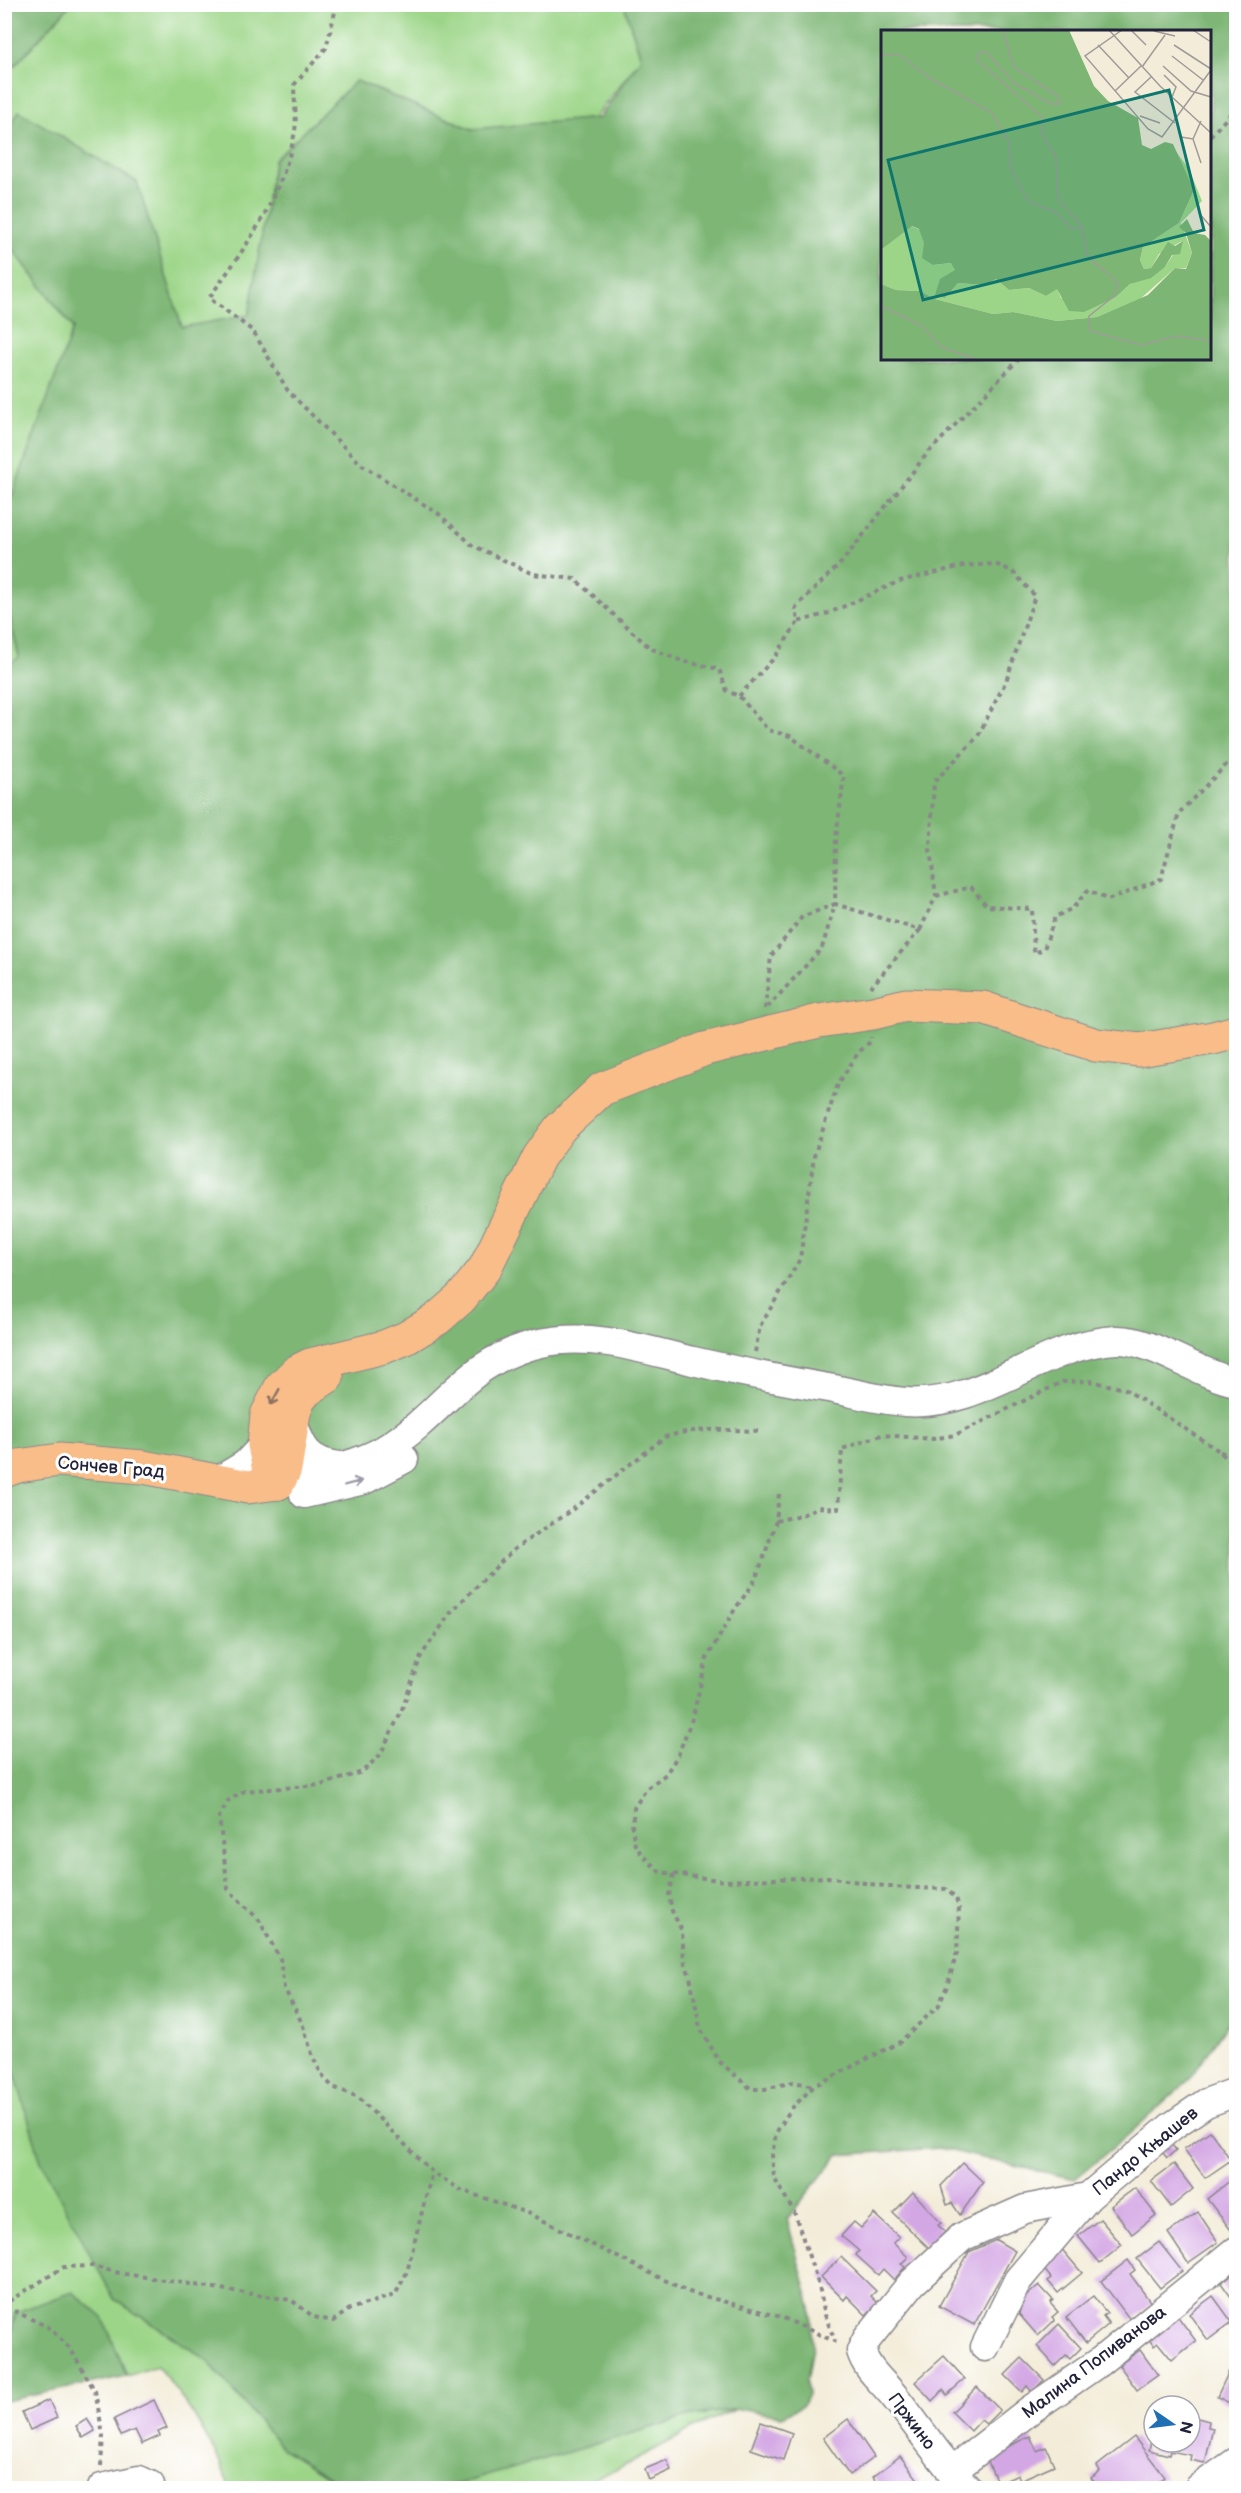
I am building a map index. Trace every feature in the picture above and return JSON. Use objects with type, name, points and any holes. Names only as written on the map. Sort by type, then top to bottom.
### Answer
[{"type":"main road","points":[[278,1484],[269,1470],[264,1445],[265,1425],[273,1400],[281,1387],[296,1372],[329,1359],[384,1347],[405,1338],[437,1319],[461,1298],[485,1268],[538,1157],[560,1128],[602,1089],[684,1056],[819,1021],[873,1013],[906,1005],[983,1008],[1096,1045],[1139,1050],[1236,1032]]},
{"type":"main road","points":[[278,1484],[285,1469],[298,1401],[314,1385],[336,1372],[410,1349],[445,1326],[472,1302],[496,1270],[508,1247],[538,1172],[560,1128]]},
{"type":"main road","name":"Сончев Град","points":[[4,1471],[18,1466],[59,1460],[143,1467],[248,1487],[278,1484]]},
{"type":"street","points":[[278,1484],[365,1458],[390,1446],[465,1379],[483,1367],[519,1350],[541,1343],[591,1339],[630,1345],[745,1372],[906,1402],[926,1402],[970,1393],[1067,1351],[1096,1342],[1118,1340],[1138,1342],[1199,1371],[1236,1382]]},
{"type":"street","points":[[278,1484],[295,1492],[307,1494],[364,1480],[381,1473],[406,1458],[488,1382],[522,1362],[544,1355],[597,1350],[672,1356]]},
{"type":"street","points":[[293,1421],[299,1442],[306,1451],[324,1464],[339,1466]]},
{"type":"street","points":[[218,1481],[246,1464],[264,1445]]},
{"type":"street","name":"Пандо Књашев","points":[[985,2347],[1018,2280],[1088,2198],[1172,2126],[1206,2103],[1236,2092]]},
{"type":"street","name":"Пандо Књашев","points":[[848,2346],[867,2339],[912,2283],[962,2236],[1025,2209],[1088,2198]]},
{"type":"street","name":"Малина Попиванова","points":[[959,2480],[1030,2410],[1098,2362],[1236,2251]]},
{"type":"street","name":"Пржино","points":[[848,2346],[893,2395],[959,2480]]},
{"type":"street","points":[[1199,2488],[1236,2462]]},
{"type":"street","points":[[100,2483],[139,2480],[150,2485]]},
{"type":"path","points":[[337,4],[326,48],[294,85],[295,129],[282,178],[255,234],[209,298],[253,331],[288,391],[362,465],[439,514],[472,544],[533,574],[575,579],[650,648],[682,662],[719,669],[727,691],[739,696],[768,730],[790,736],[843,776],[836,838],[835,904],[822,948],[765,1011],[771,956],[802,917],[835,904],[920,930]]},
{"type":"path","points":[[1211,134],[1236,108]]},
{"type":"path","points":[[798,622],[796,608],[842,562],[926,455],[1018,360]]},
{"type":"path","points":[[739,696],[775,657],[798,622],[829,613],[900,581],[963,567],[995,564],[1012,571],[1035,596],[1006,681],[978,736],[934,782],[930,849],[936,896],[920,930],[866,993],[873,1013],[871,1041],[858,1053],[838,1084],[814,1156],[800,1260],[760,1326],[745,1372]]},
{"type":"path","points":[[936,896],[971,887],[987,906],[1032,909],[1034,953],[1044,949],[1055,917],[1073,908],[1088,890],[1108,900],[1161,879],[1179,813],[1226,765],[1236,768]]},
{"type":"path","points":[[776,1521],[818,1508],[837,1509],[842,1449],[882,1435],[933,1439],[955,1435],[1062,1382],[1090,1381],[1125,1389],[1219,1451],[1236,1467]]},
{"type":"path","points":[[758,1431],[704,1429],[684,1431],[665,1437],[573,1509],[513,1550],[452,1611],[421,1656],[401,1712],[380,1755],[362,1772],[321,1785],[244,1791],[229,1800],[219,1817],[228,1889],[259,1920],[280,1959],[285,1988],[302,2023],[322,2077],[333,2087],[358,2097],[432,2172],[461,2190],[530,2214],[689,2292],[781,2317],[848,2346]]},
{"type":"path","points":[[1219,1451],[1236,1456]]},
{"type":"path","points":[[779,1494],[776,1521],[753,1584],[735,1609],[707,1658],[693,1716],[678,1755],[666,1774],[646,1789],[634,1808],[632,1828],[635,1845],[660,1872],[725,1881],[827,1877],[890,1887],[946,1889],[956,1898],[959,1907],[957,1953],[939,2005],[900,2042],[814,2086],[791,2109],[776,2133],[772,2155],[774,2178],[794,2212],[819,2286],[825,2315],[848,2346]]},
{"type":"path","points":[[674,1874],[669,1895],[672,1911],[682,1931],[684,1960],[690,1976],[700,2028],[719,2061],[752,2089],[765,2089],[793,2082],[814,2086]]},
{"type":"path","points":[[100,2483],[103,2435],[95,2391],[70,2348],[48,2326],[8,2308],[9,2301],[64,2267],[92,2266],[119,2273],[291,2300],[314,2317],[333,2321],[350,2309],[395,2295],[407,2272],[432,2172]]},
{"type":"green space","points":[[4,5],[70,5],[5,76]]},
{"type":"green space","points":[[70,5],[624,5],[641,58],[593,120],[472,129],[356,81],[274,160],[249,316],[183,343],[20,111],[5,134],[5,76]]},
{"type":"green space","points":[[624,5],[1236,5],[1236,2011],[1190,2079],[1075,2179],[939,2148],[838,2155],[787,2219],[811,2307],[813,2346],[807,2381],[808,2394],[803,2405],[782,2416],[737,2409],[691,2416],[445,2488],[345,2488],[283,2449],[206,2359],[114,2299],[41,2162],[4,2037],[4,668],[19,657],[5,594],[4,518],[73,328],[5,239],[5,134],[19,111],[137,182],[182,327],[249,315],[274,160],[356,81],[472,129],[599,118],[641,58]]},
{"type":"green space","points":[[5,239],[73,328],[5,518]]},
{"type":"green space","points":[[4,594],[19,657],[5,668],[4,668]]},
{"type":"green space","points":[[4,2037],[11,2064],[114,2299],[206,2359],[283,2449],[345,2488],[230,2488],[224,2471],[199,2424],[157,2366],[127,2376],[103,2318],[5,2340]]},
{"type":"green space","points":[[73,2292],[103,2318],[127,2376],[5,2401],[5,2340],[10,2340],[16,2312]]},
{"type":"green space","points":[[737,2409],[710,2420],[616,2470],[568,2488],[445,2488],[691,2416]]},
{"type":"building","points":[[1236,2113],[1236,2131],[1230,2117]]},
{"type":"building","points":[[1210,2131],[1231,2160],[1205,2178],[1184,2149]]},
{"type":"building","points":[[1167,2139],[1176,2150],[1167,2158],[1158,2147]]},
{"type":"building","points":[[963,2163],[983,2182],[960,2215],[952,2203],[947,2205],[941,2186]]},
{"type":"building","points":[[1174,2164],[1193,2189],[1171,2207],[1151,2181]]},
{"type":"building","points":[[1236,2176],[1236,2232],[1234,2234],[1207,2199]]},
{"type":"building","points":[[1135,2188],[1156,2215],[1132,2234],[1111,2206]]},
{"type":"building","points":[[913,2192],[941,2223],[938,2225],[946,2233],[930,2249],[893,2213]]},
{"type":"building","points":[[1198,2212],[1218,2242],[1188,2263],[1168,2233]]},
{"type":"building","points":[[874,2214],[899,2237],[893,2243],[908,2257],[901,2264],[905,2267],[894,2280],[883,2269],[878,2275],[856,2255],[859,2251],[841,2236],[854,2222],[861,2228]]},
{"type":"building","points":[[1100,2219],[1122,2245],[1100,2263],[1078,2236]]},
{"type":"building","points":[[996,2240],[1015,2251],[974,2325],[939,2306],[969,2252]]},
{"type":"building","points":[[1159,2242],[1182,2271],[1160,2288],[1137,2259]]},
{"type":"building","points":[[1059,2246],[1082,2273],[1058,2293],[1048,2281],[1051,2278],[1043,2268]]},
{"type":"building","points":[[841,2257],[876,2291],[871,2296],[878,2303],[866,2315],[847,2296],[844,2300],[821,2277]]},
{"type":"building","points":[[1128,2260],[1135,2270],[1130,2274],[1152,2304],[1131,2321],[1101,2281]]},
{"type":"building","points":[[1236,2271],[1236,2304],[1221,2283]]},
{"type":"building","points":[[1039,2285],[1053,2300],[1050,2303],[1058,2312],[1052,2317],[1055,2320],[1038,2336],[1019,2314],[1022,2300]]},
{"type":"building","points":[[1093,2296],[1107,2313],[1103,2316],[1109,2324],[1086,2343],[1066,2317]]},
{"type":"building","points":[[1213,2296],[1232,2322],[1208,2340],[1189,2314]]},
{"type":"building","points":[[1173,2310],[1196,2341],[1172,2360],[1158,2343],[1154,2346],[1144,2333]]},
{"type":"building","points":[[1059,2324],[1081,2348],[1070,2359],[1066,2355],[1055,2366],[1037,2346]]},
{"type":"building","points":[[1140,2350],[1158,2375],[1137,2390],[1119,2365]]},
{"type":"building","points":[[944,2356],[965,2379],[947,2395],[943,2390],[932,2401],[915,2382]]},
{"type":"building","points":[[1022,2358],[1044,2380],[1032,2392],[1027,2386],[1022,2392],[1005,2375]]},
{"type":"building","points":[[1230,2369],[1236,2372],[1236,2406],[1217,2397]]},
{"type":"building","points":[[977,2387],[1000,2410],[986,2424],[981,2420],[971,2431],[952,2412]]},
{"type":"building","points":[[49,2400],[57,2418],[30,2430],[22,2412]]},
{"type":"building","points":[[154,2400],[167,2428],[158,2432],[160,2436],[142,2444],[135,2430],[121,2436],[114,2419]]},
{"type":"building","points":[[87,2419],[95,2431],[83,2438],[76,2426]]},
{"type":"building","points":[[848,2419],[874,2457],[849,2475],[823,2438]]},
{"type":"building","points":[[1202,2419],[1209,2421],[1208,2427],[1213,2428],[1205,2463],[1190,2460],[1191,2455],[1186,2454],[1202,2454]]},
{"type":"building","points":[[761,2422],[792,2433],[783,2460],[751,2449]]},
{"type":"building","points":[[1030,2436],[1037,2451],[1046,2447],[1054,2465],[1020,2480],[1018,2475],[998,2484],[986,2457]]},
{"type":"building","points":[[1134,2437],[1142,2447],[1142,2454],[1147,2454],[1165,2477],[1150,2488],[1099,2488],[1091,2478],[1100,2471],[1097,2466]]},
{"type":"building","points":[[900,2456],[920,2482],[912,2488],[882,2488],[873,2477]]},
{"type":"building","points":[[667,2460],[671,2470],[649,2480],[645,2469]]}]
